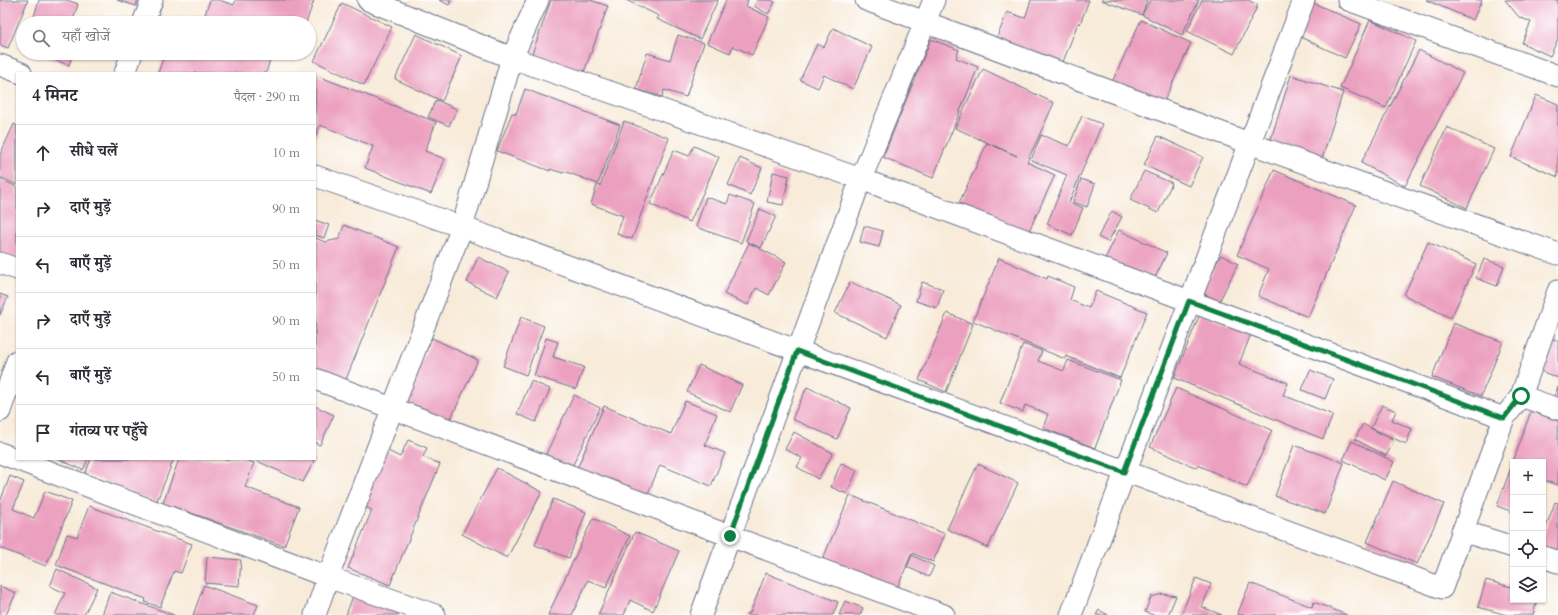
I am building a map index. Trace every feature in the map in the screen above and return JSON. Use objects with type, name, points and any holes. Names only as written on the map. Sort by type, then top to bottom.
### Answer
[{"type":"street","points":[[146,16],[152,0]]},
{"type":"street","points":[[368,0],[512,58],[861,179],[1504,418]]},
{"type":"street","points":[[315,615],[328,577],[394,408],[462,227],[512,58],[538,0]]},
{"type":"street","points":[[866,0],[1249,143],[1558,254]]},
{"type":"street","points":[[701,615],[861,179],[934,0]]},
{"type":"street","points":[[1071,615],[1304,0]]},
{"type":"street","points":[[1348,0],[1558,76]]},
{"type":"street","points":[[125,72],[130,60]]},
{"type":"street","points":[[0,65],[18,72]]},
{"type":"street","points":[[316,176],[462,227],[1442,588],[1504,418],[1521,396],[1558,291]]},
{"type":"street","points":[[0,263],[16,269]]},
{"type":"street","points":[[0,411],[16,364]]},
{"type":"street","points":[[316,378],[730,536],[944,615]]},
{"type":"street","points":[[1521,396],[1558,409]]},
{"type":"street","points":[[0,453],[16,459]]},
{"type":"street","points":[[19,460],[328,577],[435,615]]},
{"type":"street","points":[[1462,531],[1510,546]]},
{"type":"street","points":[[1546,558],[1558,562]]},
{"type":"building","points":[[0,0],[28,0],[21,16],[16,16],[16,29],[8,48],[0,45]]},
{"type":"building","points":[[39,0],[67,0],[78,4],[74,16],[34,16]]},
{"type":"building","points":[[117,0],[138,0],[136,6]]},
{"type":"building","points":[[210,0],[219,0],[234,5],[236,0],[314,0],[308,16],[204,16]]},
{"type":"building","points":[[439,0],[451,0],[449,5]]},
{"type":"building","points":[[551,0],[590,0],[608,6],[583,75],[531,57]]},
{"type":"building","points":[[626,0],[718,0],[700,39],[657,19],[659,16]]},
{"type":"building","points":[[726,0],[748,0],[746,6],[769,17],[752,55],[733,46],[730,53],[707,43]]},
{"type":"building","points":[[757,0],[771,0],[775,2],[768,14],[754,6]]},
{"type":"building","points":[[1031,0],[1089,0],[1080,24],[1078,23],[1063,62],[997,38],[1007,12],[1025,18]]},
{"type":"building","points":[[1101,0],[1147,0],[1142,15]]},
{"type":"building","points":[[1150,0],[1199,0],[1182,35],[1142,15]]},
{"type":"building","points":[[1202,0],[1248,0],[1258,5],[1234,54],[1187,31]]},
{"type":"building","points":[[1426,0],[1482,0],[1473,20]]},
{"type":"building","points":[[1505,0],[1558,0],[1558,39],[1550,56],[1522,43],[1531,22],[1519,17]]},
{"type":"building","points":[[1311,2],[1361,24],[1345,58],[1296,35]]},
{"type":"building","points":[[342,3],[392,27],[364,85],[314,61],[316,60],[316,57]]},
{"type":"building","points":[[1141,20],[1191,43],[1162,106],[1112,82]]},
{"type":"building","points":[[1370,20],[1416,41],[1386,108],[1340,88]]},
{"type":"building","points":[[833,28],[872,47],[853,89],[824,75],[818,88],[800,80],[817,44],[824,47]]},
{"type":"building","points":[[416,34],[462,56],[442,101],[395,79]]},
{"type":"building","points":[[678,35],[704,43],[686,97],[664,90],[662,97],[636,89],[647,53],[670,60]]},
{"type":"building","points":[[931,39],[959,50],[956,58],[978,67],[933,178],[883,157]]},
{"type":"building","points":[[1419,50],[1463,73],[1405,186],[1361,163]]},
{"type":"building","points":[[54,60],[71,60],[69,65]]},
{"type":"building","points":[[163,60],[270,60],[266,72],[158,72]]},
{"type":"building","points":[[983,69],[1054,103],[1027,162],[1055,175],[1027,235],[959,203],[987,143],[1017,156],[955,128]]},
{"type":"building","points":[[316,75],[436,122],[425,151],[445,159],[431,194],[365,168],[373,146],[320,125],[316,135]]},
{"type":"building","points":[[1291,75],[1343,92],[1322,159],[1270,142]]},
{"type":"building","points":[[525,89],[620,125],[598,184],[564,171],[563,173],[550,169],[550,171],[497,151],[512,113],[516,114]]},
{"type":"building","points":[[1536,95],[1558,104],[1558,177],[1511,157]]},
{"type":"building","points":[[436,100],[457,109],[449,126],[428,117]]},
{"type":"building","points":[[1082,116],[1102,124],[1069,202],[1083,208],[1072,235],[1047,224],[1067,175],[1031,160],[1041,135],[1069,146]]},
{"type":"building","points":[[624,121],[669,138],[632,239],[617,234],[623,216],[591,204],[597,185],[600,186]]},
{"type":"building","points":[[14,124],[16,125],[16,185],[0,177],[0,155]]},
{"type":"building","points":[[1447,127],[1494,149],[1467,208],[1420,186]]},
{"type":"building","points":[[1158,136],[1203,157],[1189,186],[1144,165]]},
{"type":"building","points":[[694,146],[719,157],[690,222],[650,204],[674,150],[689,156]]},
{"type":"building","points":[[740,158],[762,168],[750,195],[728,185]]},
{"type":"building","points":[[1274,170],[1356,205],[1308,317],[1258,296],[1269,269],[1237,255]]},
{"type":"building","points":[[1144,171],[1172,183],[1158,213],[1130,200]]},
{"type":"building","points":[[773,172],[789,176],[783,205],[767,202]]},
{"type":"building","points":[[0,179],[16,187],[16,263],[0,259]]},
{"type":"building","points":[[1081,179],[1095,184],[1087,207],[1073,202]]},
{"type":"building","points":[[730,195],[755,204],[741,243],[696,227],[706,197],[727,204]]},
{"type":"building","points":[[760,209],[776,216],[761,248],[746,241]]},
{"type":"building","points":[[1112,211],[1122,217],[1108,242],[1098,237]]},
{"type":"building","points":[[316,220],[329,225],[324,238],[316,235]]},
{"type":"building","points":[[344,225],[399,247],[343,387],[316,375],[316,238],[325,242],[339,239]]},
{"type":"building","points":[[864,226],[883,231],[879,247],[860,242]]},
{"type":"building","points":[[1119,230],[1167,253],[1151,286],[1103,263]]},
{"type":"building","points":[[1428,242],[1476,264],[1451,318],[1404,295]]},
{"type":"building","points":[[749,243],[786,262],[769,295],[756,288],[748,305],[724,294]]},
{"type":"building","points":[[1221,255],[1238,264],[1219,302],[1201,292]]},
{"type":"building","points":[[478,257],[509,272],[497,297],[467,282]]},
{"type":"building","points":[[999,258],[1047,279],[1048,276],[1074,287],[1070,300],[1089,308],[1096,291],[1147,312],[1120,378],[1066,356],[1065,359],[973,321]]},
{"type":"building","points":[[1484,259],[1504,266],[1497,286],[1476,278]]},
{"type":"building","points":[[850,282],[901,305],[887,337],[835,313]]},
{"type":"building","points":[[922,282],[943,289],[937,308],[916,301]]},
{"type":"building","points":[[0,294],[8,297],[0,315]]},
{"type":"building","points":[[947,313],[973,324],[946,392],[919,380]]},
{"type":"building","points":[[1200,314],[1251,334],[1239,364],[1288,383],[1283,395],[1333,415],[1323,439],[1174,378]]},
{"type":"building","points":[[521,317],[544,326],[526,375],[503,366]]},
{"type":"building","points":[[1453,323],[1503,342],[1481,396],[1432,377]]},
{"type":"building","points":[[1547,336],[1558,341],[1558,378],[1533,368]]},
{"type":"building","points":[[432,338],[478,360],[449,423],[403,402]]},
{"type":"building","points":[[546,338],[558,342],[553,357],[584,367],[576,389],[534,376]]},
{"type":"building","points":[[1023,344],[1042,351],[1038,361],[1064,371],[1068,360],[1121,380],[1095,448],[1043,428],[1048,414],[1025,405],[1023,412],[1000,403]]},
{"type":"building","points":[[699,365],[742,385],[730,412],[687,392]]},
{"type":"building","points":[[1310,370],[1333,379],[1325,399],[1302,390]]},
{"type":"building","points":[[531,381],[550,389],[536,422],[517,414]]},
{"type":"building","points":[[807,387],[851,408],[837,439],[792,419]]},
{"type":"building","points":[[1558,387],[1558,400],[1553,398]]},
{"type":"building","points":[[1176,388],[1272,430],[1247,487],[1198,465],[1197,468],[1150,447]]},
{"type":"building","points":[[574,395],[600,408],[570,471],[544,458]]},
{"type":"building","points":[[685,401],[717,414],[705,445],[725,453],[711,486],[660,465],[645,501],[576,471],[604,406],[671,434]]},
{"type":"building","points":[[1382,405],[1396,411],[1392,420],[1412,429],[1406,444],[1371,428]]},
{"type":"building","points":[[316,406],[334,415],[320,445],[316,443]]},
{"type":"building","points":[[1531,411],[1558,421],[1558,485],[1546,481],[1546,459],[1514,459]]},
{"type":"building","points":[[1363,424],[1394,441],[1386,456],[1355,439]]},
{"type":"building","points":[[794,432],[833,453],[818,479],[797,467],[802,458],[785,449]]},
{"type":"building","points":[[408,440],[427,448],[423,457],[440,464],[390,585],[348,568],[372,510],[363,506],[386,450],[400,457]]},
{"type":"building","points":[[1352,441],[1394,462],[1385,480],[1343,460]]},
{"type":"building","points":[[1294,445],[1344,463],[1325,514],[1275,496]]},
{"type":"building","points":[[60,460],[88,460],[83,470]]},
{"type":"building","points":[[91,460],[174,460],[156,503],[85,474]]},
{"type":"building","points":[[179,460],[246,460],[254,463],[245,487],[299,507],[284,546],[163,503]]},
{"type":"building","points":[[258,460],[314,460],[303,482]]},
{"type":"building","points":[[841,463],[857,470],[847,494],[831,487]]},
{"type":"building","points":[[978,464],[1018,483],[988,548],[947,529]]},
{"type":"building","points":[[497,468],[542,492],[507,558],[462,534]]},
{"type":"building","points":[[1510,470],[1510,511],[1497,506]]},
{"type":"building","points":[[10,476],[24,482],[13,509],[34,518],[45,491],[72,501],[46,566],[0,548],[0,502]]},
{"type":"building","points":[[1393,481],[1444,504],[1417,564],[1367,542]]},
{"type":"building","points":[[850,495],[945,534],[933,562],[912,553],[896,591],[822,561]]},
{"type":"building","points":[[553,499],[586,512],[569,558],[535,545]]},
{"type":"building","points":[[1555,502],[1558,503],[1558,550],[1546,546],[1546,528]]},
{"type":"building","points":[[89,506],[192,544],[181,573],[174,571],[160,607],[145,602],[146,599],[56,565],[67,534],[77,537]]},
{"type":"building","points":[[593,518],[630,536],[606,588],[588,580],[572,615],[548,615]]},
{"type":"building","points":[[635,532],[679,551],[653,611],[630,600],[624,615],[598,615]]},
{"type":"building","points":[[912,555],[934,566],[929,577],[907,567]]},
{"type":"building","points":[[207,557],[241,560],[239,586],[205,583]]},
{"type":"building","points":[[57,569],[97,588],[84,615],[55,615],[65,593],[50,586]]},
{"type":"building","points":[[766,573],[838,602],[833,615],[747,615],[750,613]]},
{"type":"building","points":[[1196,578],[1211,584],[1202,607],[1222,615],[1181,615]]},
{"type":"building","points":[[1486,580],[1510,587],[1510,603],[1536,603],[1533,615],[1507,615],[1478,607]]},
{"type":"building","points":[[1250,583],[1312,607],[1314,602],[1347,615],[1237,615]]},
{"type":"building","points":[[204,585],[258,605],[254,615],[193,615]]},
{"type":"building","points":[[0,586],[16,593],[6,615],[0,615]]},
{"type":"building","points":[[110,592],[174,615],[102,615]]},
{"type":"building","points":[[354,593],[401,612],[400,615],[346,615]]},
{"type":"building","points":[[1163,594],[1176,596],[1168,615],[1153,615],[1145,612],[1151,597]]},
{"type":"building","points":[[845,601],[863,608],[860,615],[839,615]]},
{"type":"building","points":[[1099,610],[1108,615],[1096,615]]},
{"type":"route","points":[[730,536],[797,351],[1124,472],[1189,301],[1504,418],[1521,396]]}]
